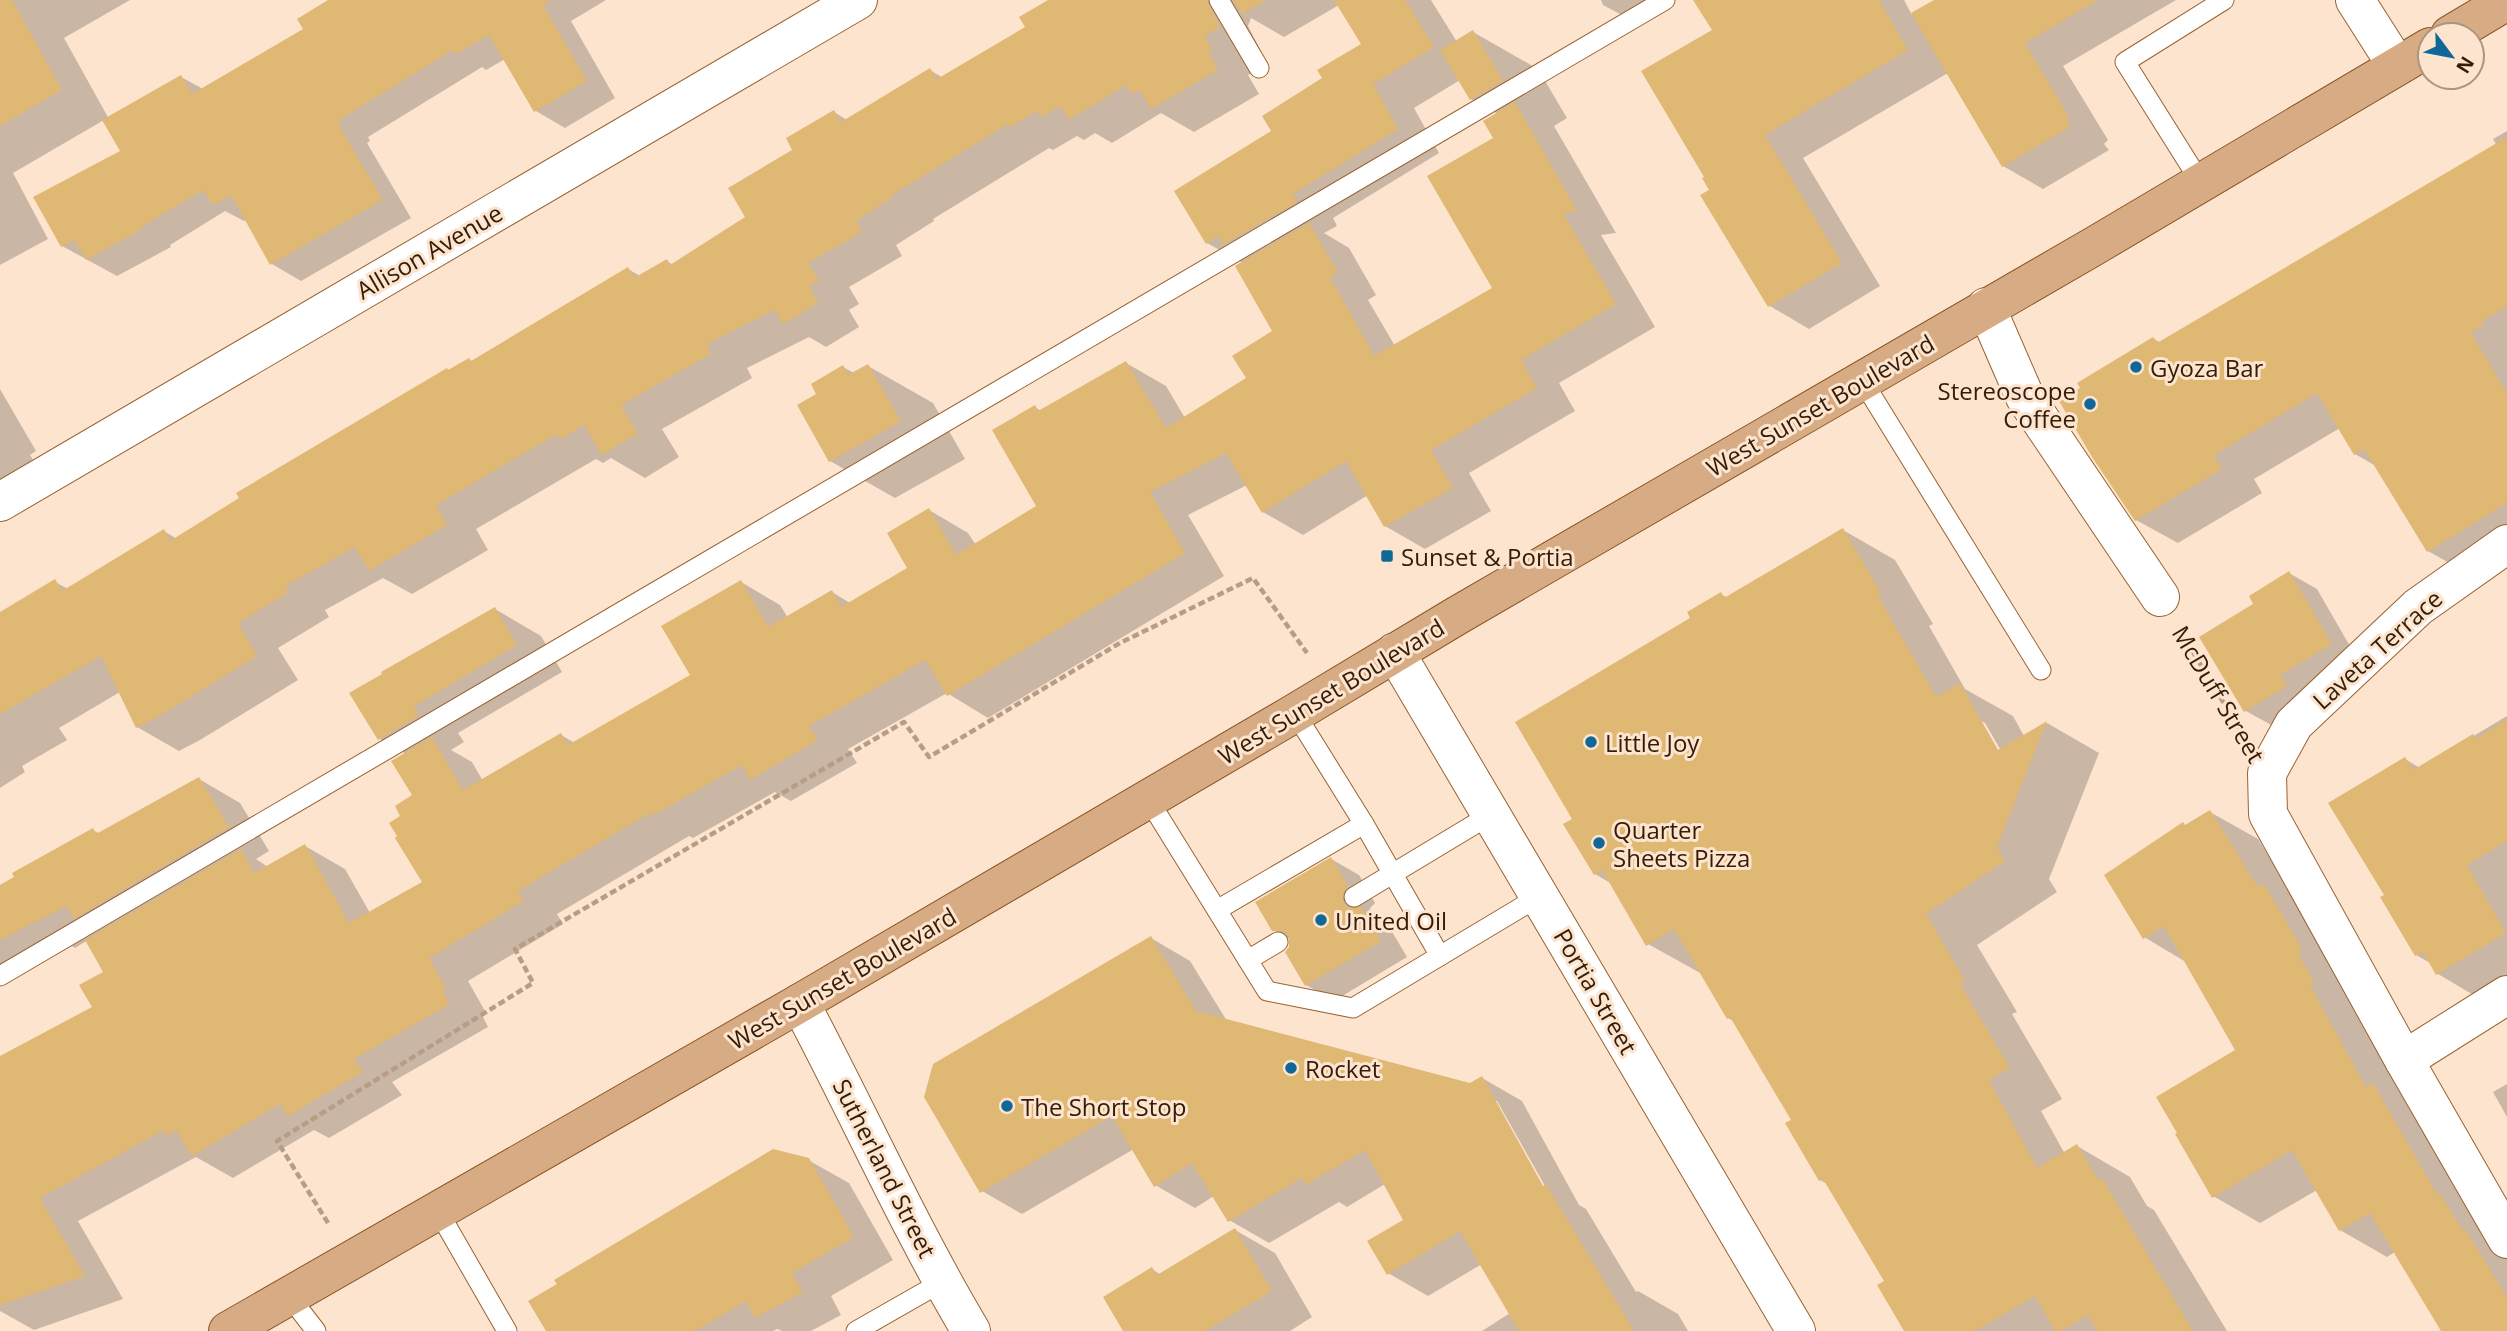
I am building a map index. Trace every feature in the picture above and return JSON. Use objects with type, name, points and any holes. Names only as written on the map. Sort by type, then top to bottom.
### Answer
[{"type":"main road","points":[[2473,21],[2507,1]]},
{"type":"main road","name":"West Sunset Boulevard","points":[[228,1331],[800,1003],[2416,55]]},
{"type":"street","name":"Allison Avenue","points":[[0,502],[858,0]]},
{"type":"street","points":[[2355,0],[2397,66]]},
{"type":"street","name":"McDuff Street","points":[[1986,307],[2025,397],[2160,597]]},
{"type":"street","name":"Laveta Terrace","points":[[2267,773],[2294,724],[2418,607],[2507,544]]},
{"type":"street","name":"Portia Street","points":[[1395,652],[1796,1331]]},
{"type":"street","name":"McDuff Street","points":[[2267,773],[2268,814],[2507,1239]]},
{"type":"street","points":[[2404,1060],[2507,995]]},
{"type":"street","name":"Sutherland Street","points":[[800,1003],[942,1282],[971,1331]]},
{"type":"lane","points":[[1219,0],[1259,68]]},
{"type":"lane","points":[[0,976],[1665,0]]},
{"type":"lane","points":[[2201,183],[2125,62],[2224,0]]},
{"type":"lane","points":[[1862,380],[2041,670]]},
{"type":"lane","points":[[1296,713],[1440,956]]},
{"type":"lane","points":[[1148,799],[1267,991],[1353,1009],[1540,896]]},
{"type":"lane","points":[[1354,897],[1490,815]]},
{"type":"lane","points":[[1217,910],[1364,824]]},
{"type":"lane","points":[[1248,960],[1278,942]]},
{"type":"lane","points":[[438,1211],[507,1331]]},
{"type":"lane","points":[[856,1331],[942,1282]]},
{"type":"lane","points":[[289,1296],[316,1331]]},
{"type":"path","points":[[352,1260],[277,1141],[533,983],[515,949],[904,722],[929,757],[1120,643],[1253,578],[1334,690]]},
{"type":"path","name":"McDuff Street","points":[[2160,597],[2267,773]]},
{"type":"building","points":[[0,0],[12,0],[62,90],[0,126]]},
{"type":"building","points":[[328,0],[551,0],[543,5],[587,81],[534,112],[489,35],[456,54],[453,50],[339,120],[342,124],[339,126],[383,200],[270,265],[231,195],[213,205],[203,190],[141,227],[142,229],[86,260],[75,240],[61,247],[33,197],[120,151],[102,120],[181,75],[192,94],[303,29],[297,19]]},
{"type":"building","points":[[1048,0],[1207,0],[1220,27],[1205,36],[1212,49],[1208,51],[1218,70],[1151,109],[1140,90],[1132,94],[1126,85],[1069,120],[1060,106],[1041,117],[1037,111],[1010,127],[1008,124],[892,195],[893,197],[856,221],[862,232],[808,263],[819,280],[809,286],[818,303],[783,324],[774,310],[707,344],[711,354],[621,405],[638,433],[602,455],[584,425],[560,440],[557,434],[436,505],[447,525],[369,571],[355,547],[285,586],[289,592],[238,623],[257,656],[158,717],[136,728],[101,656],[0,714],[0,612],[55,579],[62,591],[164,529],[170,541],[239,498],[236,493],[447,368],[448,370],[469,358],[471,361],[628,267],[634,278],[667,259],[670,265],[745,217],[728,188],[792,150],[786,138],[834,110],[841,122],[930,68],[937,79],[1025,27],[1019,17]]},
{"type":"building","points":[[1233,0],[1266,0],[1242,14]]},
{"type":"building","points":[[1334,0],[1405,0],[1434,47],[1373,84],[1398,129],[1293,194],[1297,202],[1223,245],[1218,236],[1206,244],[1174,191],[1271,131],[1262,116],[1322,78],[1317,70],[1361,44]]},
{"type":"building","points":[[1693,0],[1879,0],[1908,50],[1765,135],[1842,263],[1768,307],[1700,195],[1709,190],[1702,178],[1704,177],[1641,71],[1712,30]]},
{"type":"building","points":[[1934,0],[2098,0],[2025,43],[2069,117],[2066,120],[2070,127],[2002,167],[1911,13]]},
{"type":"building","points":[[1473,30],[1503,81],[1470,100],[1440,50]]},
{"type":"building","points":[[1515,102],[1577,211],[1563,213],[1616,304],[1521,360],[1537,388],[1431,450],[1453,488],[1384,527],[1346,461],[1262,513],[1226,453],[1150,492],[1185,553],[947,696],[925,660],[809,726],[818,740],[750,780],[742,765],[652,816],[650,813],[518,891],[524,901],[429,958],[446,988],[442,990],[450,1004],[354,1059],[363,1072],[288,1116],[280,1104],[192,1156],[176,1130],[167,1136],[164,1130],[40,1198],[85,1276],[0,1305],[0,1056],[92,1007],[79,985],[103,972],[85,940],[241,849],[254,873],[305,844],[349,923],[422,882],[389,823],[400,816],[395,806],[412,795],[391,761],[432,737],[463,790],[561,733],[568,745],[690,675],[661,626],[741,580],[768,627],[832,590],[841,607],[907,568],[887,533],[929,508],[956,555],[1036,506],[992,430],[1035,405],[1038,411],[1126,361],[1166,428],[1246,378],[1232,356],[1272,331],[1235,266],[1309,223],[1338,272],[1330,277],[1374,356],[1492,288],[1427,176],[1493,138],[1483,121]]},
{"type":"building","points":[[2507,137],[2507,306],[2482,321],[2484,324],[2471,333],[2507,393],[2507,503],[2427,552],[2364,449],[2354,455],[2317,393],[2214,455],[2222,469],[2135,521],[2059,401],[2080,388],[2077,383],[2153,337],[2157,343]]},
{"type":"building","points":[[868,364],[901,421],[829,462],[797,405],[816,394],[811,384],[843,365],[848,375]]},
{"type":"building","points":[[1843,528],[1881,593],[1878,596],[1936,697],[1960,683],[1998,750],[2047,721],[1997,847],[2005,861],[1926,914],[1965,981],[1960,984],[2010,1068],[1989,1080],[2037,1168],[2077,1144],[2098,1180],[2102,1178],[2193,1331],[2097,1331],[2088,1315],[2061,1331],[2055,1331],[2035,1296],[1975,1331],[1904,1331],[1877,1285],[1884,1281],[1823,1179],[1819,1181],[1785,1123],[1791,1120],[1674,929],[1646,946],[1602,870],[1594,875],[1563,824],[1572,819],[1515,722],[1690,618],[1687,612],[1721,592],[1724,598]]},
{"type":"building","points":[[2289,571],[2332,644],[2280,675],[2287,686],[2244,712],[2199,637],[2253,604],[2249,596]]},
{"type":"building","points":[[495,607],[517,645],[414,706],[419,716],[378,740],[349,693]]},
{"type":"building","points":[[2507,719],[2507,841],[2467,865],[2506,933],[2436,975],[2423,952],[2415,956],[2380,897],[2384,895],[2328,803],[2405,757],[2413,770],[2473,734],[2476,739]]},
{"type":"building","points":[[199,777],[229,827],[74,919],[67,906],[0,940],[0,885],[14,877],[12,873],[93,828],[96,834]]},
{"type":"building","points":[[2210,810],[2258,887],[2264,884],[2301,947],[2298,954],[2314,982],[2310,985],[2366,1087],[2373,1083],[2437,1194],[2439,1192],[2463,1231],[2465,1229],[2507,1297],[2507,1331],[2441,1331],[2370,1213],[2339,1231],[2292,1150],[2212,1198],[2175,1134],[2177,1133],[2156,1097],[2235,1050],[2164,926],[2143,939],[2104,875],[2183,822],[2185,825]]},
{"type":"building","points":[[1331,857],[1348,886],[1343,892],[1343,903],[1349,908],[1361,907],[1381,941],[1305,986],[1285,952],[1289,947],[1289,936],[1283,931],[1272,931],[1255,902]]},
{"type":"building","points":[[1151,936],[1196,1011],[1470,1083],[1482,1076],[1543,1186],[1546,1184],[1634,1331],[1519,1331],[1460,1231],[1387,1275],[1367,1241],[1403,1220],[1365,1150],[1306,1185],[1302,1178],[1228,1222],[1192,1163],[1154,1187],[1112,1116],[980,1193],[924,1097],[933,1064]]},
{"type":"building","points":[[773,1149],[809,1158],[854,1237],[792,1273],[803,1292],[755,1318],[746,1301],[695,1331],[546,1331],[528,1301],[557,1284],[554,1280]]},
{"type":"building","points":[[1235,1228],[1272,1291],[1205,1331],[1123,1331],[1103,1297],[1152,1267],[1157,1275]]},
{"type":"place","name":"Gyoza Bar","points":[[2136,367]]},
{"type":"place","name":"Stereoscope Coffee","points":[[2090,404]]},
{"type":"place","name":"Sunset & Portia","points":[[1387,556]]},
{"type":"place","name":"Little Joy","points":[[1591,742]]},
{"type":"place","name":"Quarter Sheets Pizza","points":[[1599,843]]},
{"type":"place","name":"United Oil","points":[[1321,920]]},
{"type":"place","name":"Rocket","points":[[1291,1068]]},
{"type":"place","name":"The Short Stop","points":[[1007,1106]]}]
